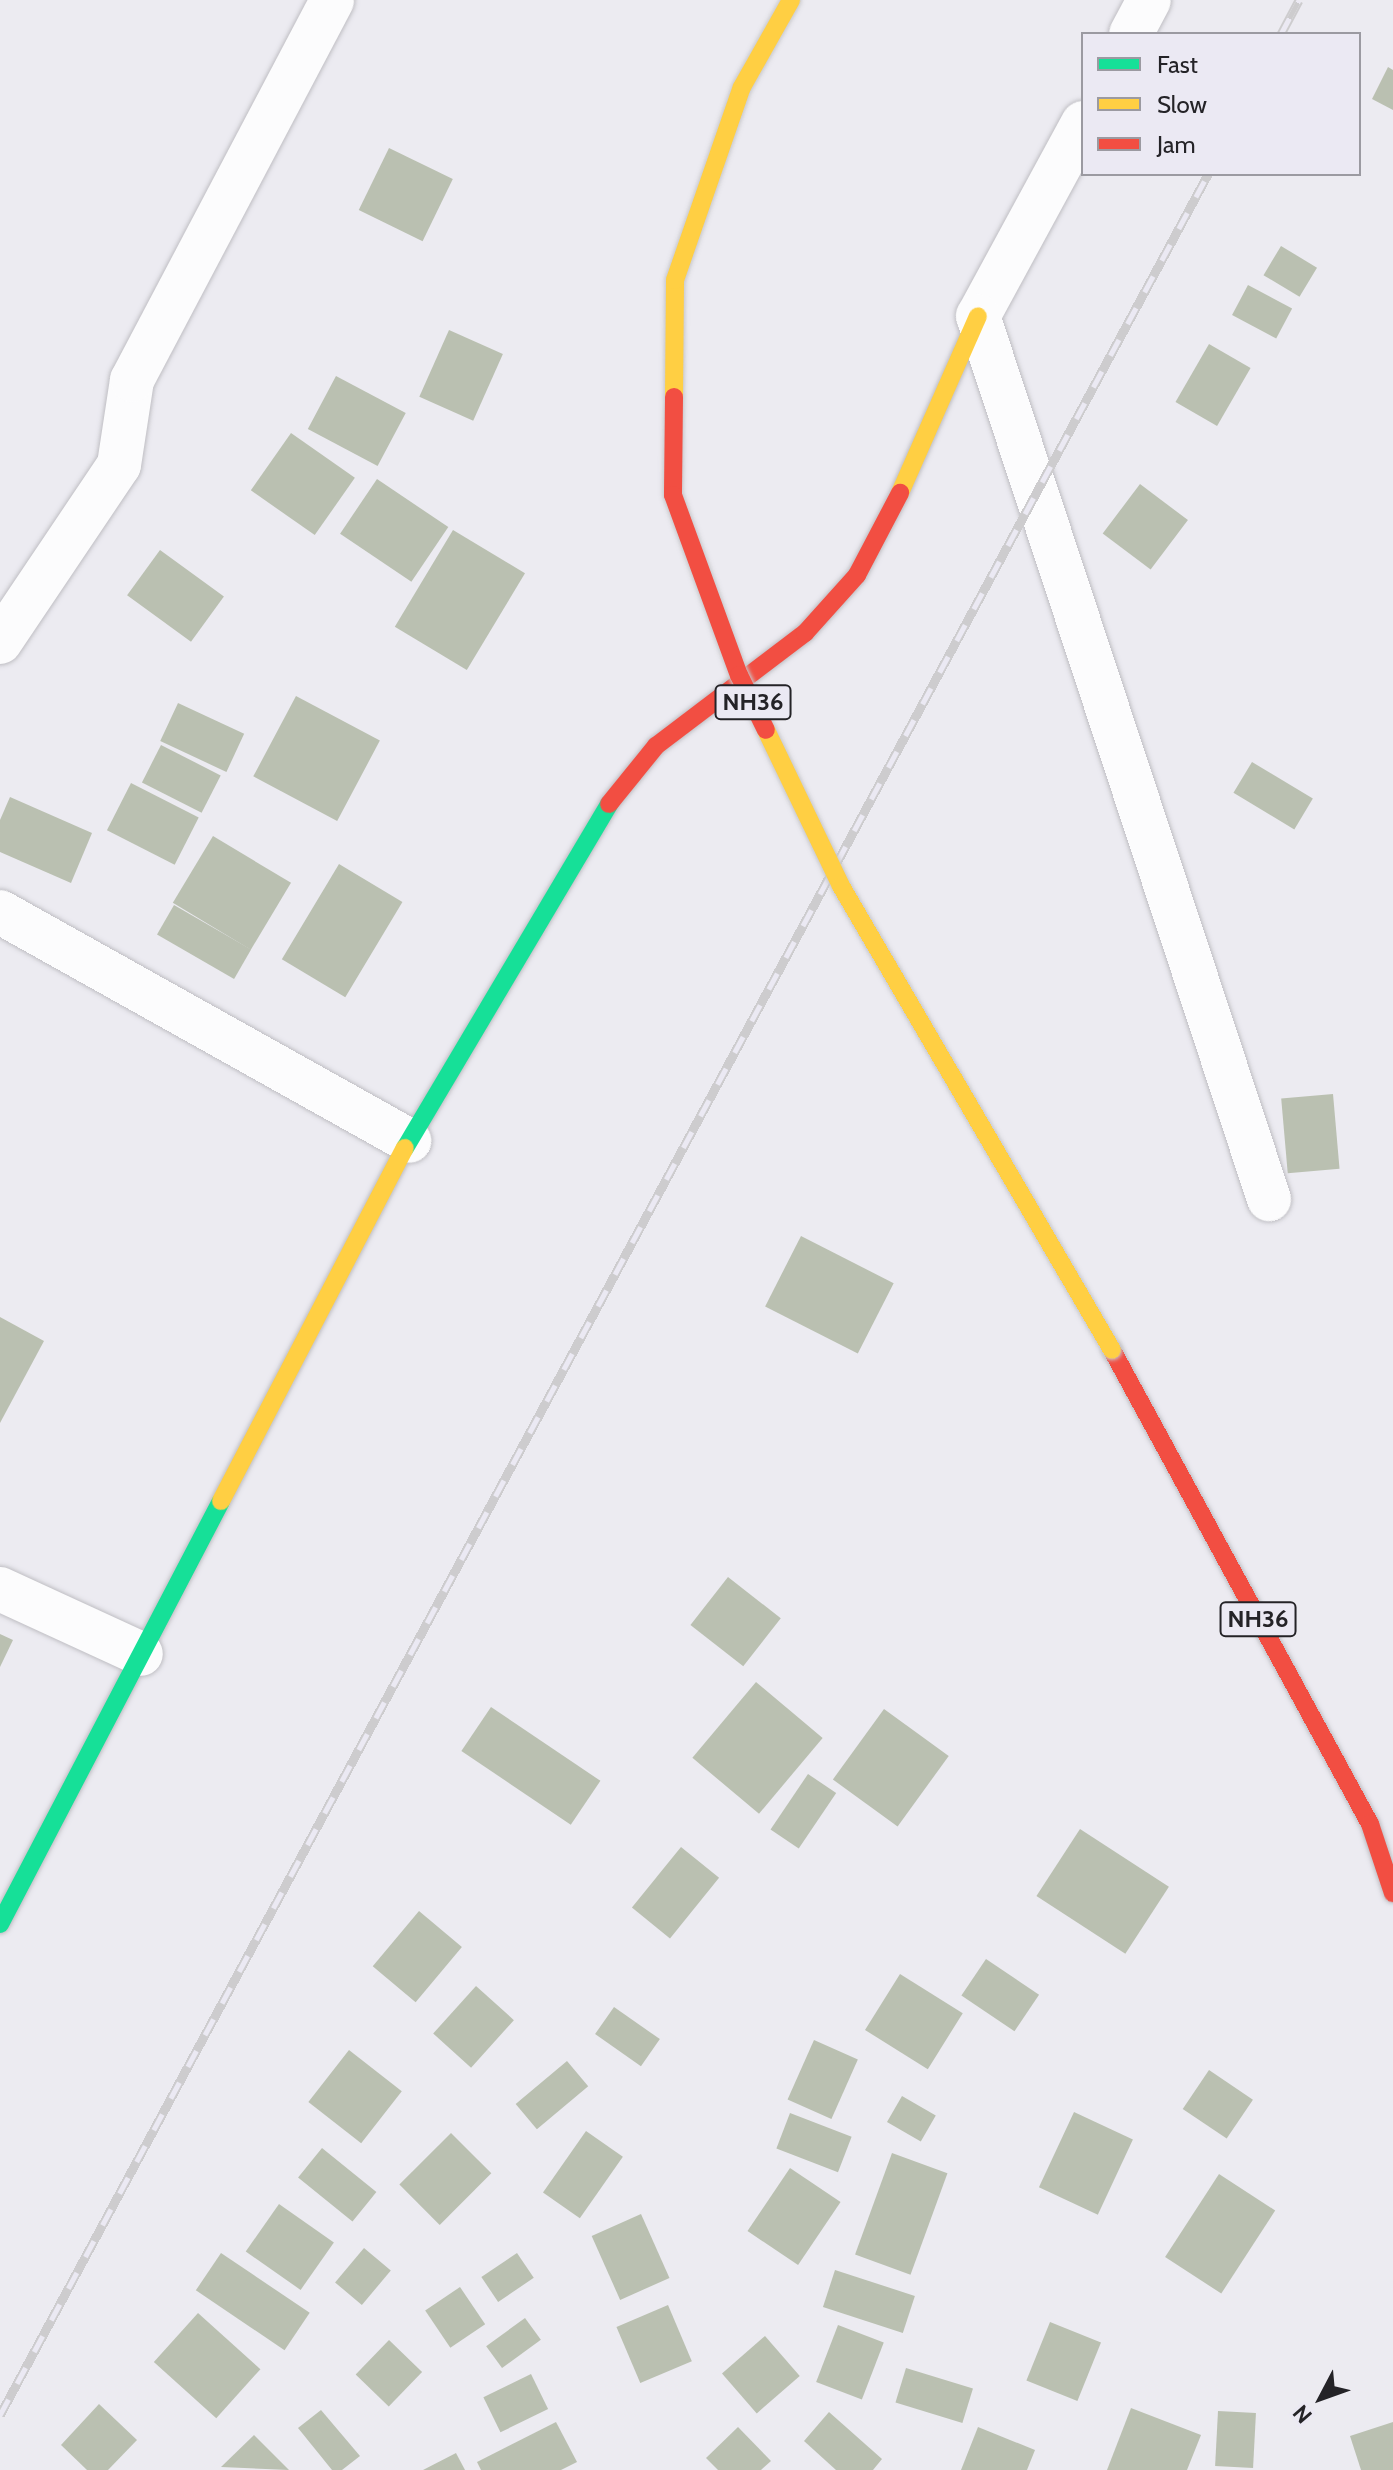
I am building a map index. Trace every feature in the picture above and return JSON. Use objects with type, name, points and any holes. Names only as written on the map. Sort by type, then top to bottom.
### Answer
[{"type":"main road","name":"NH36","points":[[791,0],[742,87],[675,280],[673,495],[739,675],[841,886],[1112,1350],[1370,1824],[1393,1893]]},
{"type":"main road","points":[[0,1924],[409,1141],[602,812],[656,746],[805,633],[857,575],[918,458],[978,316]]},
{"type":"street","points":[[0,642],[119,465],[132,380],[332,0]]},
{"type":"street","points":[[1132,32],[1149,0]]},
{"type":"street","points":[[1081,127],[978,316],[1269,1199]]},
{"type":"street","points":[[0,912],[409,1141]]},
{"type":"street","points":[[0,1589],[141,1654]]},
{"type":"building","points":[[1388,67],[1393,70],[1393,110],[1372,99]]},
{"type":"building","points":[[389,148],[453,179],[423,241],[359,210]]},
{"type":"building","points":[[1281,246],[1317,268],[1299,297],[1263,275]]},
{"type":"building","points":[[1248,285],[1292,308],[1276,338],[1232,315]]},
{"type":"building","points":[[449,330],[503,354],[473,421],[419,397]]},
{"type":"building","points":[[1209,344],[1251,368],[1217,426],[1176,402]]},
{"type":"building","points":[[336,376],[406,413],[378,466],[308,429]]},
{"type":"building","points":[[291,433],[355,478],[315,535],[251,490]]},
{"type":"building","points":[[377,479],[448,527],[411,582],[340,534]]},
{"type":"building","points":[[1140,484],[1188,520],[1151,570],[1103,534]]},
{"type":"building","points":[[453,530],[525,573],[467,670],[395,627]]},
{"type":"building","points":[[160,550],[224,596],[191,642],[127,595]]},
{"type":"building","points":[[296,696],[380,741],[337,821],[253,776]]},
{"type":"building","points":[[178,703],[244,734],[226,772],[160,741]]},
{"type":"building","points":[[161,745],[221,775],[202,813],[142,782]]},
{"type":"building","points":[[1252,762],[1313,799],[1294,829],[1233,793]]},
{"type":"building","points":[[131,783],[199,818],[175,865],[107,830]]},
{"type":"building","points":[[10,797],[92,833],[71,883],[0,852],[0,820]]},
{"type":"building","points":[[213,836],[291,883],[251,950],[173,903]]},
{"type":"building","points":[[339,864],[402,902],[345,997],[282,959]]},
{"type":"building","points":[[174,905],[251,950],[234,979],[157,934]]},
{"type":"building","points":[[1333,1094],[1340,1169],[1288,1173],[1281,1099]]},
{"type":"building","points":[[801,1236],[894,1283],[858,1354],[765,1306]]},
{"type":"building","points":[[0,1317],[44,1341],[0,1423]]},
{"type":"building","points":[[728,1577],[781,1618],[743,1666],[690,1625]]},
{"type":"building","points":[[0,1634],[13,1640],[0,1667]]},
{"type":"building","points":[[756,1682],[823,1738],[759,1814],[692,1758]]},
{"type":"building","points":[[491,1707],[600,1781],[571,1825],[461,1751]]},
{"type":"building","points":[[884,1709],[949,1756],[898,1826],[833,1779]]},
{"type":"building","points":[[808,1774],[836,1793],[799,1849],[771,1830]]},
{"type":"building","points":[[1080,1829],[1169,1887],[1125,1954],[1036,1896]]},
{"type":"building","points":[[681,1847],[719,1878],[670,1938],[632,1908]]},
{"type":"building","points":[[419,1911],[462,1947],[416,2002],[373,1966]]},
{"type":"building","points":[[986,1959],[1039,1995],[1014,2031],[961,1995]]},
{"type":"building","points":[[900,1974],[963,2013],[928,2069],[865,2030]]},
{"type":"building","points":[[476,1986],[514,2020],[471,2068],[433,2034]]},
{"type":"building","points":[[614,2007],[660,2039],[641,2066],[595,2034]]},
{"type":"building","points":[[814,2040],[858,2060],[831,2119],[788,2099]]},
{"type":"building","points":[[349,2050],[402,2091],[361,2143],[308,2102]]},
{"type":"building","points":[[567,2061],[588,2086],[537,2129],[516,2104]]},
{"type":"building","points":[[1209,2070],[1253,2100],[1227,2139],[1183,2109]]},
{"type":"building","points":[[902,2096],[936,2116],[921,2141],[887,2122]]},
{"type":"building","points":[[1074,2112],[1133,2139],[1098,2215],[1039,2187]]},
{"type":"building","points":[[790,2113],[852,2137],[838,2172],[776,2148]]},
{"type":"building","points":[[586,2131],[623,2157],[580,2218],[543,2192]]},
{"type":"building","points":[[451,2133],[491,2173],[440,2225],[399,2185]]},
{"type":"building","points":[[322,2148],[376,2192],[352,2222],[298,2178]]},
{"type":"building","points":[[892,2153],[947,2173],[911,2275],[855,2254]]},
{"type":"building","points":[[790,2168],[841,2202],[798,2265],[748,2231]]},
{"type":"building","points":[[1219,2174],[1275,2210],[1221,2294],[1165,2257]]},
{"type":"building","points":[[279,2204],[334,2242],[301,2290],[246,2252]]},
{"type":"building","points":[[641,2214],[669,2278],[620,2300],[592,2236]]},
{"type":"building","points":[[364,2248],[391,2270],[362,2305],[335,2282]]},
{"type":"building","points":[[221,2253],[310,2313],[285,2350],[196,2290]]},
{"type":"building","points":[[517,2253],[534,2278],[498,2302],[481,2277]]},
{"type":"building","points":[[835,2270],[915,2296],[903,2333],[823,2307]]},
{"type":"building","points":[[460,2287],[485,2324],[450,2348],[425,2310]]},
{"type":"building","points":[[668,2305],[692,2361],[640,2383],[616,2327]]},
{"type":"building","points":[[198,2313],[260,2369],[216,2418],[154,2362]]},
{"type":"building","points":[[525,2318],[541,2340],[502,2368],[486,2346]]},
{"type":"building","points":[[1050,2322],[1101,2343],[1077,2401],[1026,2380]]},
{"type":"building","points":[[838,2325],[884,2343],[862,2400],[816,2382]]},
{"type":"building","points":[[765,2336],[800,2376],[757,2413],[722,2373]]},
{"type":"building","points":[[389,2340],[422,2372],[389,2406],[356,2375]]},
{"type":"building","points":[[906,2368],[973,2388],[962,2423],[895,2402]]},
{"type":"building","points":[[531,2374],[548,2409],[500,2432],[483,2397]]},
{"type":"building","points":[[99,2404],[137,2440],[108,2470],[87,2470],[61,2445]]},
{"type":"building","points":[[1131,2408],[1201,2435],[1187,2470],[1107,2470]]},
{"type":"building","points":[[321,2410],[360,2456],[342,2470],[332,2470],[298,2428]]},
{"type":"building","points":[[1218,2411],[1256,2413],[1253,2468],[1215,2466]]},
{"type":"building","points":[[829,2412],[882,2459],[873,2470],[836,2470],[804,2441]]},
{"type":"building","points":[[556,2422],[577,2462],[561,2470],[481,2470],[477,2462]]},
{"type":"building","points":[[1393,2422],[1393,2470],[1361,2470],[1350,2436]]},
{"type":"building","points":[[738,2427],[771,2461],[761,2470],[718,2470],[706,2458]]},
{"type":"building","points":[[978,2427],[1035,2450],[1027,2470],[961,2470]]},
{"type":"building","points":[[254,2435],[289,2470],[221,2467]]},
{"type":"building","points":[[456,2453],[465,2470],[423,2470]]},
{"type":"railway","points":[[1282,32],[1299,0]]},
{"type":"railway","points":[[0,2415],[1207,176]]},
{"type":"traffic: fast","points":[[405,1148],[609,804]]},
{"type":"traffic: fast","points":[[0,1924],[221,1501]]},
{"type":"traffic: slow","points":[[674,397],[675,280],[742,87],[791,0]]},
{"type":"traffic: slow","points":[[900,493],[978,316]]},
{"type":"traffic: slow","points":[[766,730],[841,886],[1112,1350]]},
{"type":"traffic: slow","points":[[221,1501],[405,1148]]},
{"type":"traffic: jam","points":[[674,397],[673,495],[739,675],[766,730]]},
{"type":"traffic: jam","points":[[609,804],[656,746],[805,633],[857,575],[900,493]]},
{"type":"traffic: jam","points":[[1112,1350],[1370,1824],[1393,1893]]}]
